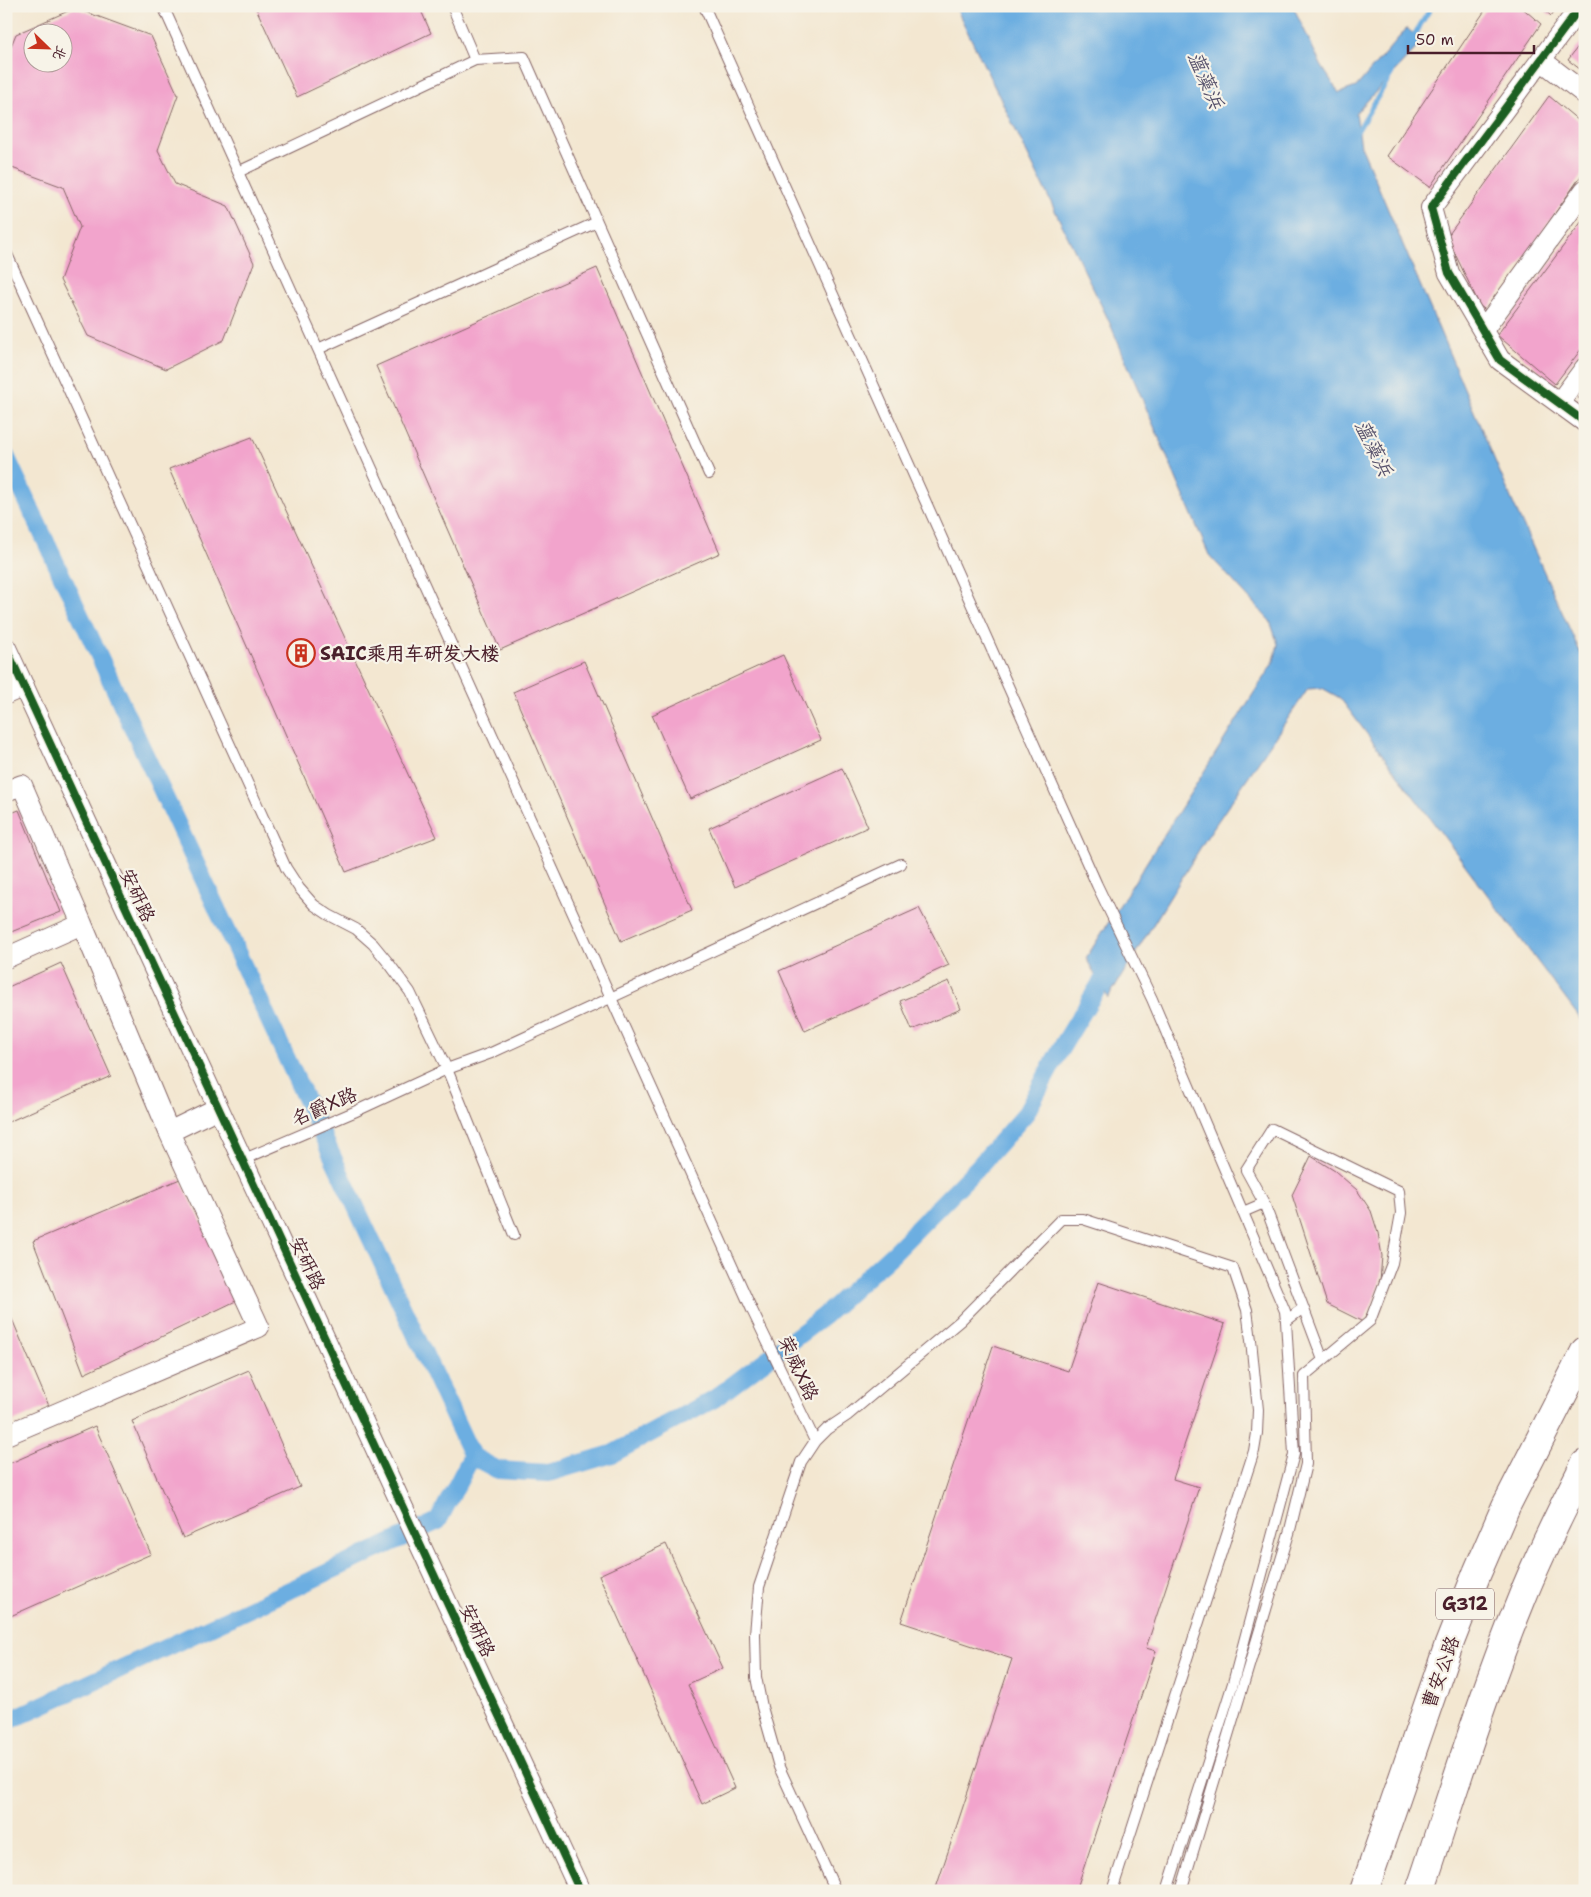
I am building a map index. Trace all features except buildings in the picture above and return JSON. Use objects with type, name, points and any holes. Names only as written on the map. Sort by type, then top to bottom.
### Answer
[{"type":"highway","name":"曹安公路","points":[[1367,1879],[1448,1647],[1477,1573],[1506,1506],[1585,1351]]},
{"type":"highway","name":"G312","points":[[1422,1886],[1496,1665],[1522,1596],[1552,1529],[1585,1464]]},
{"type":"street","points":[[1581,6],[1432,208],[1449,273],[1500,360],[1585,422]]},
{"type":"street","points":[[1541,60],[1585,94]]},
{"type":"street","points":[[1483,330],[1585,190]]},
{"type":"street","points":[[1559,403],[1585,368]]},
{"type":"street","name":"安研路","points":[[6,648],[15,690],[218,1108],[580,1891]]},
{"type":"street","points":[[6,791],[22,785],[169,1132],[259,1327],[6,1435]]},
{"type":"street","points":[[6,958],[82,924]]},
{"type":"street","points":[[169,1132],[218,1108]]},
{"type":"lane","name":"荣威X路","points":[[163,6],[752,1310],[815,1441]]},
{"type":"lane","points":[[452,6],[475,60]]},
{"type":"lane","points":[[704,6],[1097,885],[1152,1000],[1285,1311],[1294,1454],[1233,1683],[1166,1891]]},
{"type":"lane","points":[[238,172],[475,60],[524,57],[709,474]]},
{"type":"lane","points":[[318,349],[598,222]]},
{"type":"lane","points":[[6,252],[286,868],[299,888],[314,905],[356,929],[373,944],[410,992],[447,1069],[514,1236]]},
{"type":"lane","name":"名爵X路","points":[[242,1160],[420,1083],[447,1069],[491,1053],[901,864]]},
{"type":"lane","points":[[1181,1891],[1301,1491],[1306,1464],[1304,1376],[1370,1321],[1392,1262],[1401,1213],[1399,1191],[1272,1129],[1246,1170],[1264,1203],[1322,1360]]},
{"type":"lane","points":[[1243,1212],[1264,1203]]},
{"type":"lane","points":[[836,1891],[779,1767],[762,1707],[756,1676],[755,1634],[760,1587],[802,1462],[815,1441],[960,1321],[1061,1219],[1083,1219],[1233,1268],[1247,1310],[1258,1410],[1258,1432],[1254,1451],[1112,1891]]},
{"type":"lane","points":[[1286,1320],[1303,1308]]},
{"type":"water","name":"蕰藻浜","points":[[955,6],[1293,6],[1321,65],[1339,93],[1356,87],[1407,28],[1422,42],[1356,113],[1361,146],[1513,503],[1585,663],[1585,1028],[1579,1017],[1340,698],[1322,688],[1308,689],[1207,837],[1108,998],[1086,958],[1274,661],[1278,644],[1270,621],[1209,555],[1108,319]]},
{"type":"waterway","points":[[1411,40],[1432,6]]},
{"type":"waterway","points":[[1355,135],[1392,73]]},
{"type":"waterway","points":[[6,456],[472,1456],[498,1470],[548,1473],[612,1454],[714,1399],[824,1316],[894,1252],[979,1166],[1026,1113],[1060,1050],[1112,964]]},
{"type":"waterway","points":[[6,1722],[438,1521],[472,1456]]},
{"type":"cycle path","points":[[1581,6],[1431,208],[1449,273],[1500,360],[1585,422]]},
{"type":"cycle path","points":[[6,648],[580,1891]]},
{"type":"place","name":"SAIC乘用车研发大楼","points":[[301,653]]}]
